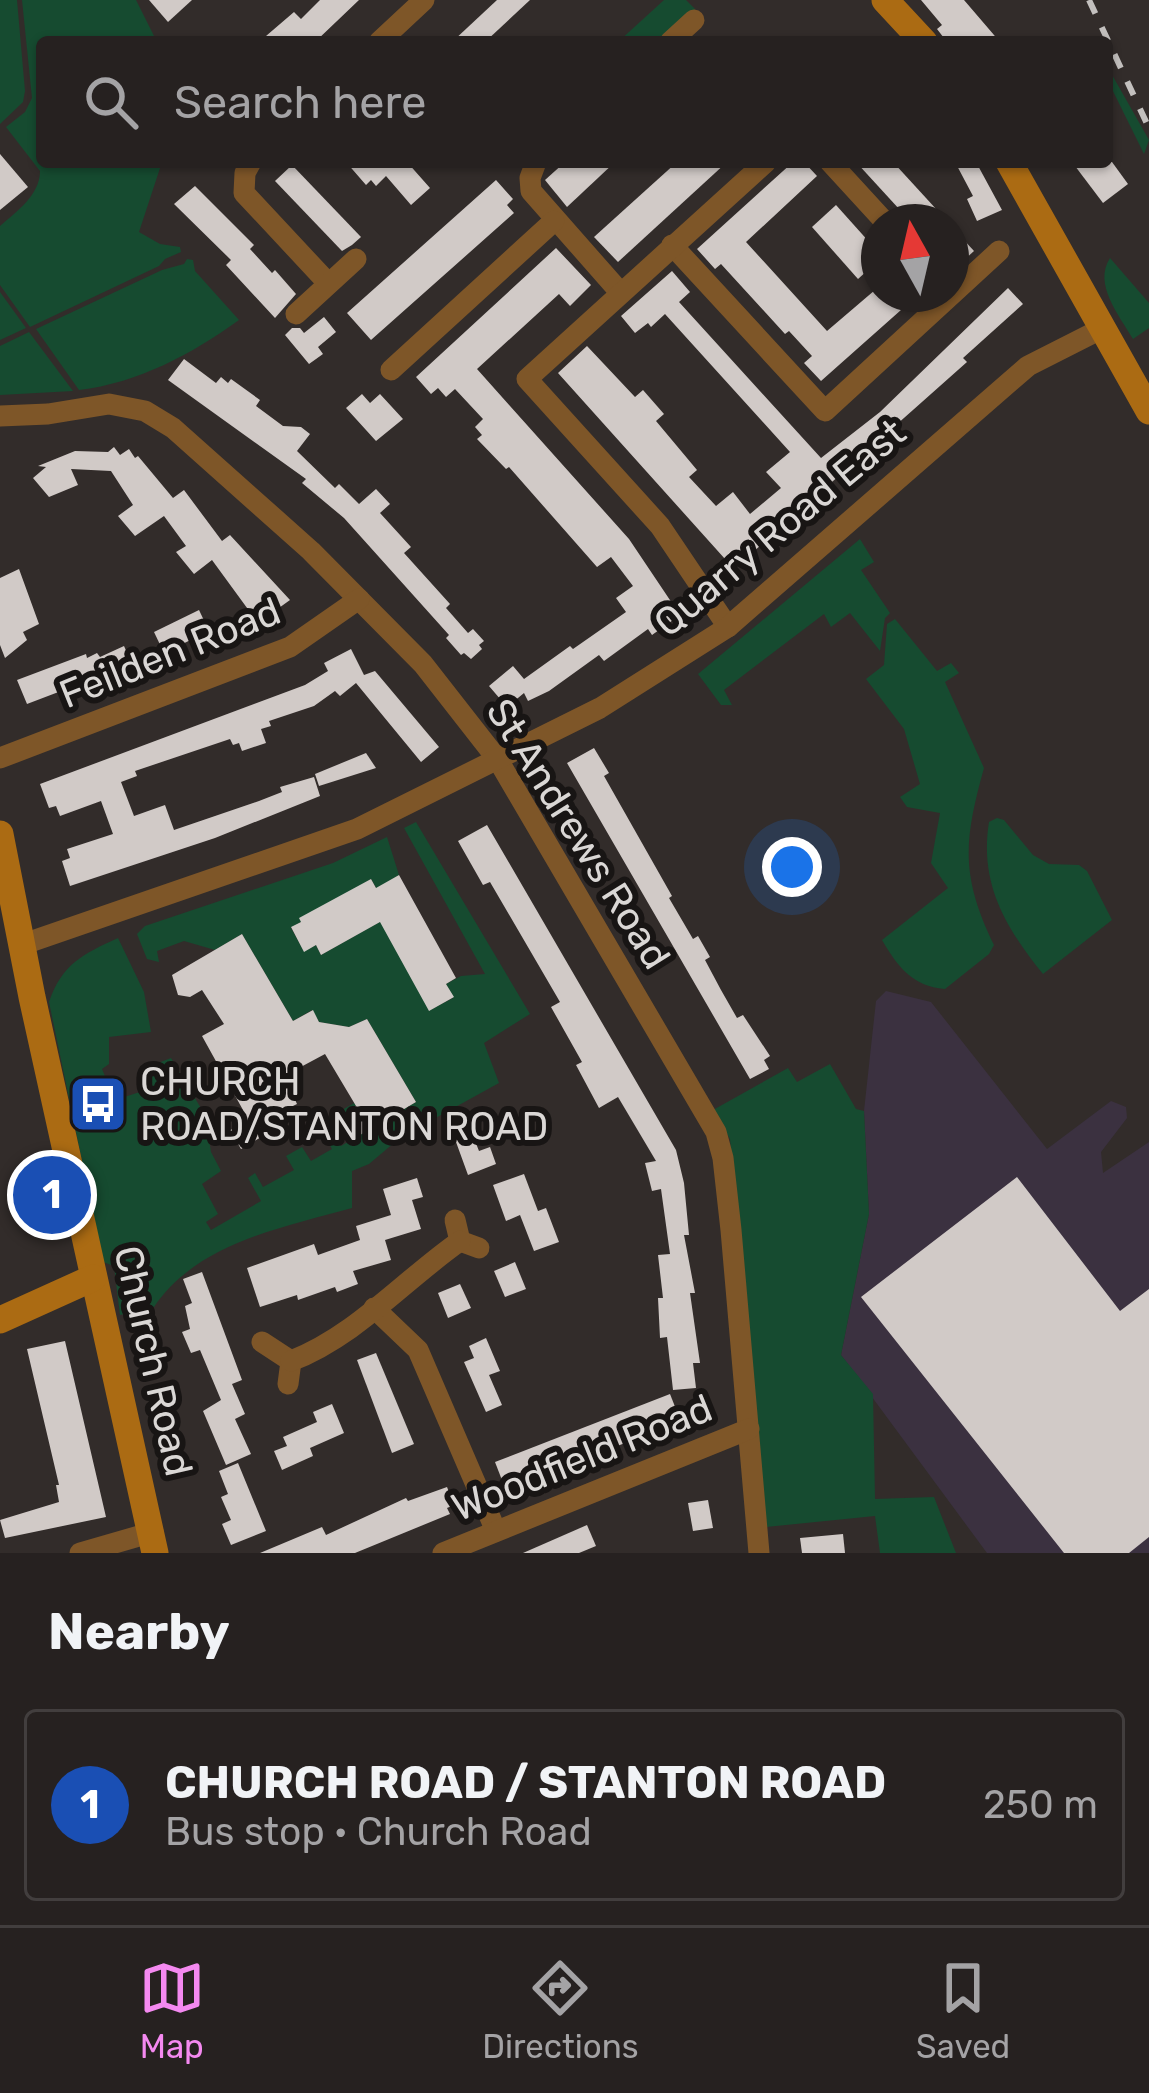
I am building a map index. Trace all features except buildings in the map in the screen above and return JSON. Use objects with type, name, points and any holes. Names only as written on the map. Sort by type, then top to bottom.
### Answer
[{"type":"main road","points":[[886,0],[912,36]]},
{"type":"main road","points":[[1012,168],[1149,411]]},
{"type":"main road","name":"Church Road","points":[[0,833],[15,954],[154,1543]]},
{"type":"main road","points":[[0,1320],[93,1278]]},
{"type":"street","points":[[385,36],[424,0]]},
{"type":"street","points":[[677,36],[694,20]]},
{"type":"street","points":[[249,168],[244,193],[328,283]]},
{"type":"street","points":[[534,168],[531,191],[619,291]]},
{"type":"street","points":[[728,627],[660,526],[527,379],[759,168]]},
{"type":"street","points":[[836,168],[868,204]]},
{"type":"street","points":[[391,370],[417,332],[554,221]]},
{"type":"street","points":[[672,245],[825,411],[932,312]]},
{"type":"street","points":[[969,278],[999,251]]},
{"type":"street","points":[[296,314],[356,259]]},
{"type":"street","name":"Quarry Road East","points":[[15,954],[357,829],[600,708],[728,627],[1028,366],[1101,329]]},
{"type":"street","name":"St Andrews Road","points":[[0,416],[109,404],[146,411],[190,443],[359,599],[423,664],[498,760],[716,1132],[731,1230],[759,1553]]},
{"type":"street","name":"Feilden Road","points":[[0,758],[290,647],[359,599]]},
{"type":"street","points":[[262,1342],[290,1372],[465,1236]]},
{"type":"street","points":[[374,1308],[418,1350],[496,1531]]},
{"type":"street","name":"Woodfield Road","points":[[443,1553],[749,1429]]},
{"type":"street","points":[[80,1553],[154,1543]]},
{"type":"shaded area","points":[[886,991],[931,1002],[1047,1149],[1111,1101],[1126,1107],[1127,1118],[1101,1152],[1103,1173],[1149,1142],[1149,1553],[987,1553],[841,1355],[869,1214],[864,1111],[876,1001]]},
{"type":"green space","points":[[0,0],[17,0],[25,91],[23,102],[0,124]]},
{"type":"green space","points":[[22,0],[136,0],[154,36],[36,36],[36,166],[6,127],[25,112],[32,98]]},
{"type":"green space","points":[[664,0],[686,0],[695,9],[666,36],[625,36]]},
{"type":"green space","points":[[1113,77],[1149,140],[1144,154],[1113,91]]},
{"type":"green space","points":[[38,168],[160,168],[139,232],[160,244],[180,247],[181,252],[30,327],[0,285],[0,226],[32,195]]},
{"type":"green space","points":[[1110,258],[1149,303],[1149,328],[1133,339],[1106,289]]},
{"type":"green space","points":[[193,260],[195,271],[239,320],[164,365],[79,390],[36,329]]},
{"type":"green space","points":[[0,292],[26,328],[0,340]]},
{"type":"green space","points":[[29,332],[73,391],[0,395],[0,346]]},
{"type":"green space","points":[[860,539],[874,562],[861,570],[890,613],[880,651],[850,613],[831,627],[824,614],[724,690],[732,705],[721,705],[698,674]]},
{"type":"green space","points":[[895,619],[937,671],[951,663],[959,673],[945,682],[984,768],[972,816],[969,857],[975,898],[994,945],[945,989],[907,974],[882,940],[948,888],[931,863],[940,813],[907,807],[900,797],[920,784],[904,729],[866,679],[884,665],[887,624]]},
{"type":"green space","points":[[1004,820],[1033,855],[1049,864],[1079,865],[1087,871],[1112,920],[1043,974],[1007,922],[992,885],[987,844],[989,822]]},
{"type":"green space","points":[[416,822],[530,1014],[484,1043],[499,1083],[401,1137],[369,1164],[352,1171],[352,1208],[242,1241],[193,1267],[154,1307],[120,1315],[114,1266],[103,1262],[49,1002],[60,978],[84,955],[118,938],[144,992],[151,1032],[109,1037],[109,1064],[102,1069],[115,1100],[146,1090],[140,1070],[171,1058],[205,1115],[211,1152],[221,1171],[202,1184],[218,1214],[206,1222],[211,1230],[261,1201],[248,1178],[255,1173],[263,1187],[294,1170],[286,1156],[302,1147],[311,1161],[332,1149],[318,1124],[354,1103],[337,1119],[342,1128],[333,1132],[341,1146],[416,1102],[367,1019],[349,1027],[319,1022],[312,1010],[293,1021],[242,934],[215,950],[184,941],[157,951],[159,962],[147,959],[137,934],[145,926],[333,863],[387,837],[399,875],[386,883],[385,903],[371,879],[291,928],[304,951],[316,945],[321,955],[383,920],[430,1010],[453,998],[446,984],[461,976],[485,974],[404,828]]},
{"type":"green space","points":[[830,1064],[856,1109],[864,1111],[869,1214],[841,1355],[873,1394],[875,1499],[934,1497],[956,1553],[880,1553],[875,1516],[766,1527],[730,1139],[713,1110],[788,1068],[797,1082]]},
{"type":"railway","points":[[1089,0],[1106,36]]},
{"type":"railway","points":[[1113,51],[1149,128]]},
{"type":"place","name":"CHURCH ROAD/STANTON ROAD","points":[[98,1104]]},
{"type":"place","name":"CHURCH ROAD / STANTON ROAD","points":[[52,1195]]}]
